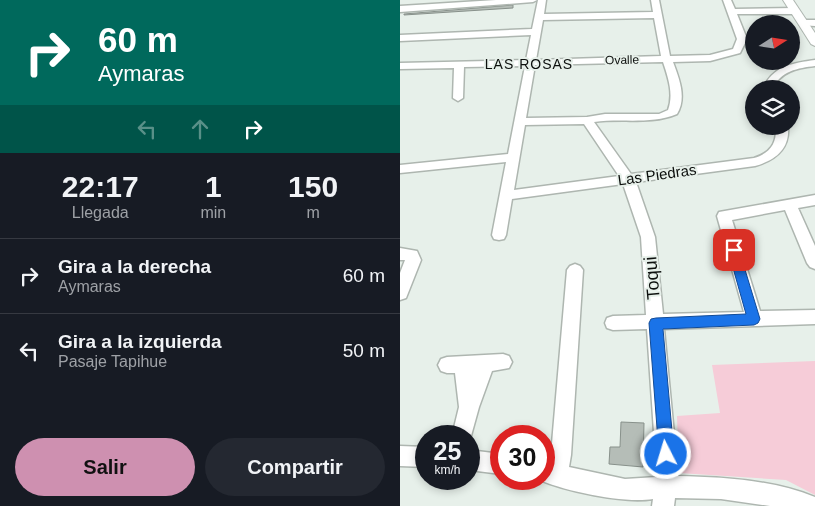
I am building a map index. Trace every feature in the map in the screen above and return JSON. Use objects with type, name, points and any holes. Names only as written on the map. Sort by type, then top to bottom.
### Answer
[{"type":"street","points":[[400,9],[533,0]]},
{"type":"street","points":[[499,235],[538,32],[542,0]]},
{"type":"street","points":[[521,122],[587,120],[605,117],[661,117],[673,112],[677,102],[654,0]]},
{"type":"street","points":[[726,0],[732,12],[795,11]]},
{"type":"street","points":[[788,0],[815,42]]},
{"type":"street","name":"Ovalle","points":[[400,66],[718,57],[738,50],[742,39],[732,12]]},
{"type":"street","points":[[539,17],[658,15]]},
{"type":"street","points":[[803,23],[815,23]]},
{"type":"street","points":[[400,38],[538,32]]},
{"type":"street","points":[[772,80],[778,73],[788,68],[815,62]]},
{"type":"street","points":[[458,98],[459,64]]},
{"type":"street","name":"Toqui","points":[[587,120],[628,179],[646,229],[656,323],[668,473],[664,497]]},
{"type":"street","name":"Las Piedras","points":[[508,195],[755,162],[765,159],[781,145],[783,135]]},
{"type":"street","points":[[400,169],[514,156]]},
{"type":"street","points":[[754,319],[724,216],[815,200]]},
{"type":"street","points":[[789,204],[814,260]]},
{"type":"street","points":[[400,254],[412,255],[413,260],[400,293]]},
{"type":"street","points":[[555,460],[561,445],[575,270]]},
{"type":"street","points":[[613,323],[815,318]]},
{"type":"street","points":[[464,425],[468,407],[494,363],[455,365],[468,407]]},
{"type":"street","points":[[400,456],[415,457]]},
{"type":"street","points":[[555,474],[611,488],[638,490],[664,497],[773,495],[810,506]]},
{"type":"shaded area","points":[[815,361],[815,495],[786,480],[679,473],[677,416],[720,413],[712,365]]},
{"type":"building","points":[[513,5],[513,8],[404,15],[404,14]]},
{"type":"building","points":[[621,422],[644,423],[643,467],[609,464],[610,447],[620,447]]},
{"type":"district","name":"LAS ROSAS","points":[[529,64]]},
{"type":"route","points":[[666,454],[656,323],[754,319],[734,250]]}]
